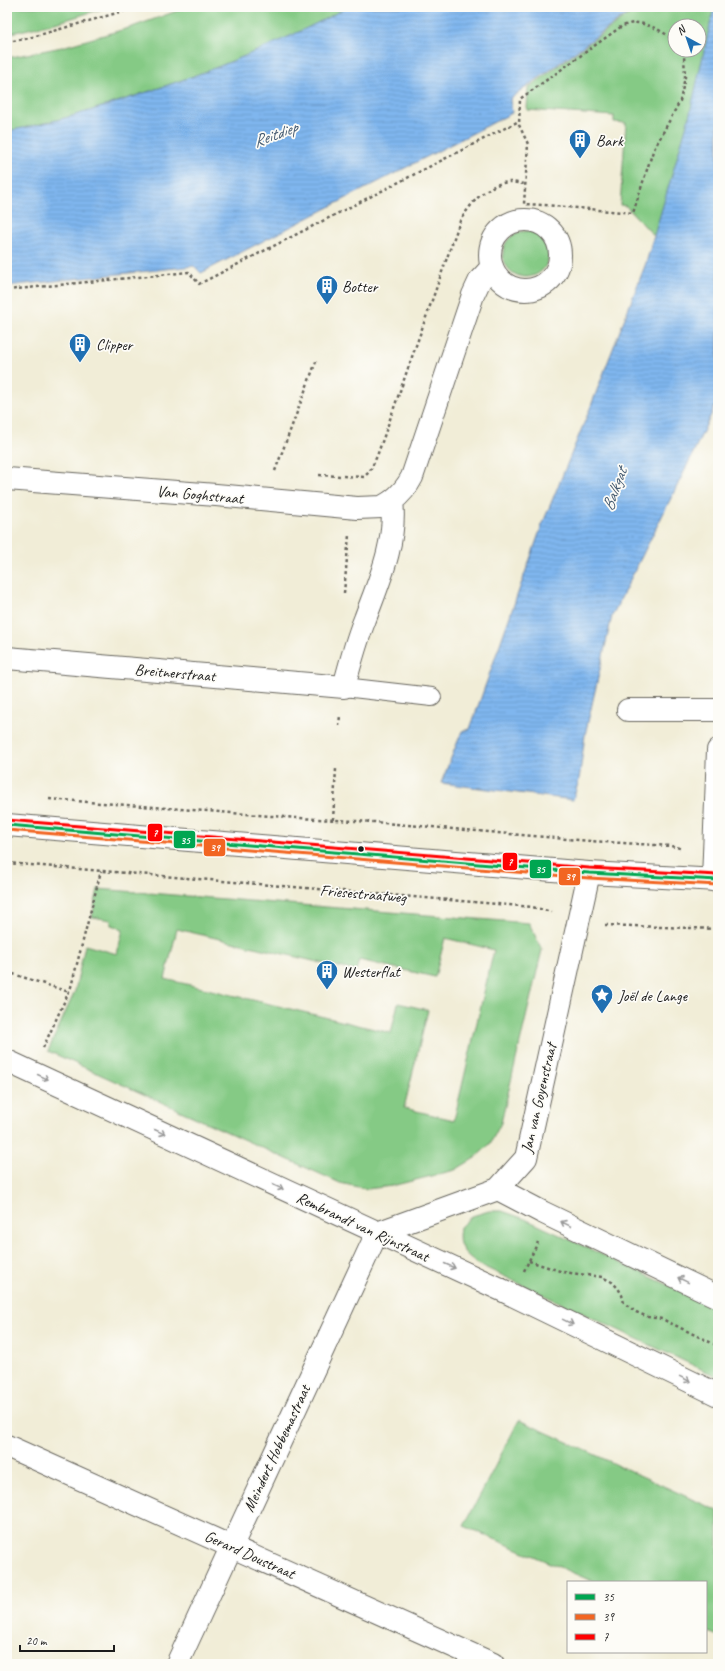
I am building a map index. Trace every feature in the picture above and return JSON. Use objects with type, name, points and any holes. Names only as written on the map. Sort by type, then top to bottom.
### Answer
[{"type":"street","name":"Van Goghstraat","points":[[7,479],[216,495],[357,508],[382,506],[392,501],[408,486],[473,295],[480,280],[492,267]]},
{"type":"street","points":[[344,687],[353,653],[381,578],[393,521],[392,501]]},
{"type":"street","name":"Breitnerstraat","points":[[7,658],[344,687]]},
{"type":"street","points":[[628,710],[718,710]]},
{"type":"street","points":[[7,825],[588,873],[715,880],[713,852],[718,750]]},
{"type":"street","name":"Jan van Goyenstraat","points":[[377,1233],[498,1188],[526,1158],[588,873]]},
{"type":"street","name":"Rembrandt van Rijnstraat","points":[[7,1061],[513,1295],[718,1395]]},
{"type":"street","points":[[498,1188],[550,1216],[718,1297]]},
{"type":"street","name":"Meindert Hobbemastraat","points":[[177,1664],[377,1233]]},
{"type":"street","name":"Gerard Doustraat","points":[[7,1446],[493,1664]]},
{"type":"lane","points":[[344,687],[432,696]]},
{"type":"path","points":[[7,42],[138,7]]},
{"type":"path","points":[[667,35],[655,28],[638,23],[622,26],[520,99],[519,121],[521,131],[528,144],[524,204],[633,213],[653,151],[680,101],[685,77],[684,58]]},
{"type":"path","points":[[7,290],[188,272],[198,284],[519,121]]},
{"type":"path","points":[[318,474],[364,477],[370,471],[377,456],[460,220],[473,201],[491,188],[509,182],[526,184]]},
{"type":"path","points":[[275,471],[317,359]]},
{"type":"path","points":[[268,470],[282,471]]},
{"type":"path","points":[[344,594],[348,533]]},
{"type":"path","points":[[333,820],[336,769]]},
{"type":"path","points":[[46,798],[374,822],[575,840],[671,846],[687,850],[713,852]]},
{"type":"path","name":"Friesestraatweg","points":[[7,863],[532,907],[610,926],[718,929]]},
{"type":"path","points":[[32,1072],[69,992],[101,871]]},
{"type":"path","points":[[7,972],[69,992]]},
{"type":"path","points":[[513,1295],[550,1216]]},
{"type":"path","points":[[529,1261],[563,1272],[602,1277],[612,1282],[618,1288],[624,1303],[636,1312],[648,1317],[662,1319],[718,1346]]},
{"type":"green space","points":[[7,7],[108,7],[59,22],[7,34]]},
{"type":"green space","points":[[188,7],[348,7],[271,45],[192,77],[90,111],[7,131],[7,58],[62,47],[132,27]]},
{"type":"green space","points":[[639,7],[715,7],[707,43],[707,18],[667,18],[667,58],[704,58],[690,119],[655,237],[626,206],[620,205],[626,123],[614,122],[614,116],[527,110],[528,88]]},
{"type":"green space","points":[[526,231],[539,235],[545,241],[549,254],[545,267],[539,273],[526,277],[513,273],[507,267],[503,254],[507,241],[513,235]]},
{"type":"green space","points":[[98,889],[529,923],[542,950],[501,1123],[490,1144],[475,1158],[455,1170],[392,1186],[367,1189],[340,1183],[48,1051],[75,991],[85,945],[117,954],[123,929],[111,925],[111,920],[92,917]],"holes":[[[177,929],[356,971],[359,960],[435,977],[445,938],[494,950],[454,1120],[404,1108],[428,1010],[398,1003],[391,1033],[165,979]]]},
{"type":"green space","points":[[489,1211],[502,1211],[525,1219],[718,1308],[718,1377],[478,1264],[464,1252],[460,1244],[460,1227],[472,1216]]},
{"type":"green space","points":[[519,1420],[718,1511],[718,1636],[707,1631],[707,1581],[592,1581],[464,1526]]},
{"type":"water","name":"Reitdiep","points":[[348,7],[637,7],[510,99],[512,113],[201,273],[194,266],[7,286],[7,131],[90,111],[192,77],[271,45]]},
{"type":"water","name":"Balkgat","points":[[714,7],[718,7],[718,400],[612,616],[585,735],[579,780],[573,800],[441,783],[462,731],[470,729],[542,525],[589,411],[646,263],[689,117],[702,58],[707,58],[707,38]]},
{"type":"transit line","name":"7","points":[[7,820],[589,868],[718,875]]},
{"type":"transit line","name":"35","points":[[7,825],[589,873],[718,880]]},
{"type":"transit line","name":"39","points":[[7,830],[589,878],[718,885]]},
{"type":"place","name":"Bark","points":[[580,160]]},
{"type":"place","name":"Botter","points":[[327,306]]},
{"type":"place","name":"Clipper","points":[[80,364]]},
{"type":"place","name":"Westerflat","points":[[327,990]]},
{"type":"place","name":"Joël de Lange","points":[[602,1014]]}]
